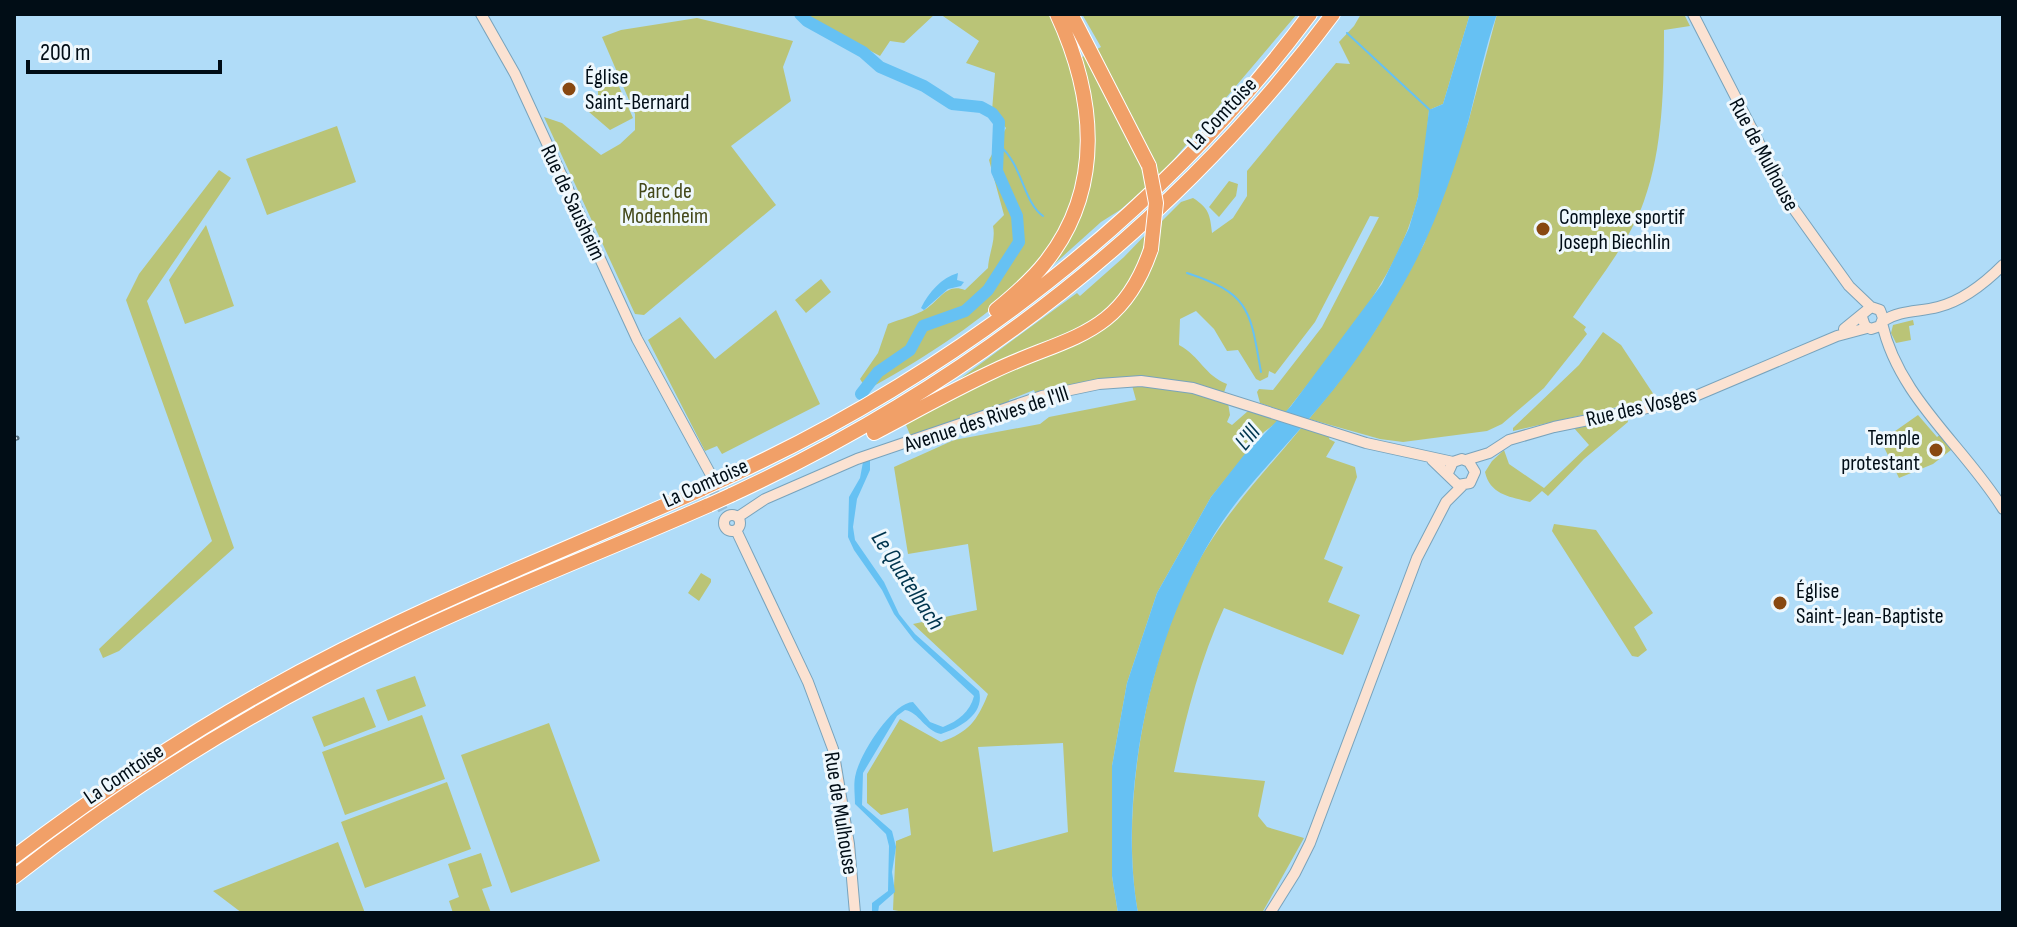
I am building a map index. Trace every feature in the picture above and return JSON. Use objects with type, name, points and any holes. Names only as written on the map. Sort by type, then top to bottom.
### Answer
[{"type":"highway","points":[[910,380],[936,354],[999,308],[1045,263],[1068,223],[1086,169],[1088,141],[1084,92],[1057,14]]},
{"type":"highway","points":[[821,452],[856,441],[996,370],[1071,341],[1106,319],[1128,297],[1140,279],[1151,249],[1156,203],[1149,166],[1071,14]]},
{"type":"highway","name":"La Comtoise","points":[[14,857],[95,797],[280,683],[389,627],[803,441],[910,380],[1030,296],[1132,211],[1235,106],[1310,14]]},
{"type":"highway","name":"La Comtoise","points":[[14,877],[161,773],[312,684],[455,613],[727,510],[972,360],[1095,267],[1195,173],[1248,119],[1333,14]]},
{"type":"main road","name":"Rue de Sausheim","points":[[481,14],[515,74],[632,329],[664,391],[671,398],[711,480]]},
{"type":"main road","name":"Rue de Mulhouse","points":[[1693,14],[1791,205],[1868,311]]},
{"type":"main road","name":"Rue des Vosges","points":[[1270,913],[1310,843],[1417,558],[1446,502],[1454,480],[1453,462],[1489,453],[1509,440],[1554,427],[1686,400],[1837,336],[1877,328],[1896,313],[1944,306],[2003,265]]},
{"type":"main road","name":"Rue des Vosges","points":[[1837,336],[1868,311],[1913,305],[1923,309]]},
{"type":"main road","points":[[1887,344],[1883,315],[1868,311],[1869,328],[1887,344],[1922,404],[1970,462],[2003,509]]},
{"type":"main road","name":"Avenue des Rives de l'Ill","points":[[727,510],[765,499],[857,459],[1042,396],[1099,384],[1141,381],[1193,388],[1328,430],[1431,459],[1453,462]]},
{"type":"main road","name":"Rue des Vosges","points":[[1454,480],[1470,483],[1489,453]]},
{"type":"main road","name":"Avenue des Rives de l'Ill","points":[[1431,459],[1454,480]]},
{"type":"main road","points":[[1466,460],[1475,472]]},
{"type":"main road","name":"Rue de Mulhouse","points":[[727,510],[726,528],[736,530],[799,661],[833,749],[852,867],[855,913]]},
{"type":"green space","points":[[806,14],[935,14],[904,43],[890,41],[880,56]]},
{"type":"green space","points":[[940,14],[1051,14],[1063,39],[1069,64],[1101,47],[1082,14],[1297,14],[1158,178],[1101,222],[1032,284],[1063,245],[1076,195],[1046,253],[1005,297],[937,348],[867,390],[860,379],[878,353],[888,324],[922,311],[948,291],[958,288],[965,290],[988,268],[993,226],[1004,215],[989,160],[1006,128],[992,111],[995,73],[966,63],[979,41]]},
{"type":"green space","points":[[1361,14],[1470,14],[1443,104],[1429,110],[1420,190],[1407,231],[1362,312],[1286,412],[1260,403],[1257,392],[1259,389],[1273,390],[1322,327],[1379,217],[1370,216],[1315,322],[1275,374],[1269,371],[1268,377],[1260,381],[1256,379],[1238,350],[1227,351],[1214,329],[1196,311],[1180,319],[1179,345],[1213,376],[1227,384],[1221,401],[1228,403],[1230,415],[1227,422],[1232,425],[1248,411],[1280,420],[1264,432],[1211,497],[1157,593],[1127,683],[1112,766],[1112,876],[1118,913],[910,913],[893,910],[896,841],[911,835],[908,808],[881,815],[867,803],[867,774],[900,719],[941,742],[959,734],[971,724],[988,694],[913,624],[977,610],[968,544],[908,554],[894,467],[954,440],[1040,424],[1049,417],[1136,400],[1130,378],[1036,395],[1034,390],[1009,400],[1010,404],[911,437],[906,425],[941,403],[1012,369],[1078,344],[1115,320],[1147,278],[1158,247],[1162,221],[1181,202],[1193,198],[1206,209],[1212,233],[1233,218],[1247,196],[1247,171],[1336,63],[1350,64],[1339,42]],"holes":[[[1063,743],[1068,832],[993,852],[978,747]]]},
{"type":"green space","name":"Complexe sportif Joseph Biechlin","points":[[1497,14],[1684,14],[1690,26],[1664,30],[1661,117],[1650,181],[1630,232],[1573,317],[1586,327],[1584,330],[1587,334],[1544,388],[1502,424],[1487,431],[1403,442],[1380,439],[1309,419],[1376,329],[1424,244],[1468,123]]},
{"type":"green space","name":"Parc de Modenheim","points":[[697,18],[793,41],[783,67],[791,101],[731,146],[776,205],[644,315],[635,314],[544,117],[562,123],[601,155],[620,144],[635,130],[635,114],[602,37],[621,30]]},
{"type":"green space","points":[[613,73],[633,118],[610,130],[589,112],[598,95],[598,80]]},
{"type":"green space","points":[[337,126],[356,182],[267,215],[246,159]]},
{"type":"green space","points":[[219,170],[231,178],[147,301],[234,548],[119,651],[103,658],[99,649],[212,541],[126,300],[139,274]]},
{"type":"green space","points":[[1229,181],[1238,184],[1236,196],[1219,217],[1209,207]]},
{"type":"green space","points":[[206,225],[234,306],[185,324],[169,280]]},
{"type":"green space","points":[[1152,228],[1140,269],[1103,317],[934,398],[1077,293],[1080,296]]},
{"type":"green space","points":[[821,279],[831,292],[806,313],[795,300]]},
{"type":"green space","points":[[776,310],[820,404],[722,454],[717,446],[705,451],[648,340],[680,317],[715,359]]},
{"type":"green space","points":[[1913,320],[1914,325],[1909,326],[1911,340],[1896,343],[1891,333],[1893,325]]},
{"type":"green space","points":[[1603,332],[1621,345],[1656,398],[1513,431],[1579,365]]},
{"type":"green space","points":[[1918,415],[1937,437],[1941,434],[1952,446],[1951,450],[1933,464],[1899,478],[1881,441]]},
{"type":"green space","points":[[1627,417],[1628,422],[1584,459],[1548,496],[1542,491],[1530,502],[1502,494],[1488,480],[1485,472],[1504,450],[1509,464],[1544,488],[1589,445],[1574,428]]},
{"type":"green space","points":[[1302,427],[1330,436],[1329,439],[1335,442],[1326,457],[1355,467],[1357,477],[1324,559],[1343,567],[1328,602],[1360,615],[1343,655],[1224,608],[1194,688],[1174,772],[1265,781],[1258,816],[1267,827],[1304,838],[1262,913],[1138,913],[1133,872],[1135,783],[1150,691],[1163,647],[1195,568],[1218,530]]},
{"type":"green space","points":[[1554,524],[1596,530],[1653,613],[1634,627],[1647,650],[1638,657],[1632,656],[1552,531]]},
{"type":"green space","points":[[701,573],[711,582],[699,601],[688,593]]},
{"type":"green space","points":[[415,676],[426,706],[388,721],[376,690]]},
{"type":"green space","points":[[364,697],[376,727],[324,747],[312,717]]},
{"type":"green space","points":[[422,715],[445,779],[345,815],[322,752]]},
{"type":"green space","points":[[549,723],[600,861],[511,893],[461,755]]},
{"type":"green space","points":[[447,782],[471,849],[365,888],[341,822]]},
{"type":"green space","points":[[338,842],[365,913],[242,913],[213,891]]},
{"type":"green space","points":[[481,853],[492,886],[482,889],[491,913],[453,913],[449,901],[459,897],[448,864]]},
{"type":"water","name":"L'Ill","points":[[1470,14],[1497,14],[1455,164],[1410,273],[1343,378],[1239,499],[1210,541],[1185,589],[1149,697],[1138,753],[1132,863],[1138,913],[1118,913],[1112,876],[1112,766],[1127,683],[1157,593],[1211,497],[1244,455],[1291,406],[1382,284],[1409,228],[1418,197],[1429,110],[1443,104]]},
{"type":"water","points":[[958,273],[957,280],[964,282],[961,286],[948,289],[924,310],[921,308],[936,286]]},
{"type":"water","points":[[870,459],[870,470],[857,499],[853,527],[855,540],[884,582],[899,614],[915,634],[979,691],[980,699],[969,719],[941,734],[905,710],[897,716],[863,773],[862,805],[892,831],[896,847],[892,872],[895,892],[879,906],[878,913],[872,913],[872,903],[888,891],[889,846],[886,834],[855,804],[859,764],[878,730],[905,705],[913,702],[930,722],[943,727],[963,715],[974,696],[914,640],[894,614],[848,537],[849,497],[860,478],[863,462]]},
{"type":"waterway","name":"Le Quatelbach","points":[[800,14],[863,52],[880,67],[924,86],[952,104],[981,107],[992,113],[999,122],[997,171],[1017,216],[1019,242],[988,290],[965,311],[923,326],[910,350],[878,372],[861,394]]},
{"type":"waterway","points":[[1347,33],[1431,111]]},
{"type":"waterway","points":[[999,145],[1013,163],[1031,202],[1043,216]]},
{"type":"waterway","points":[[1187,273],[1236,297],[1250,319],[1261,372]]},
{"type":"tunnel","points":[[706,477],[723,510]]},
{"type":"place","name":"Église Saint-Bernard","points":[[569,89]]},
{"type":"place","name":"Complexe sportif Joseph Biechlin","points":[[1543,229]]},
{"type":"place","name":"Temple protestant","points":[[1936,450]]},
{"type":"place","name":"Église Saint-Jean-Baptiste","points":[[1780,603]]}]
